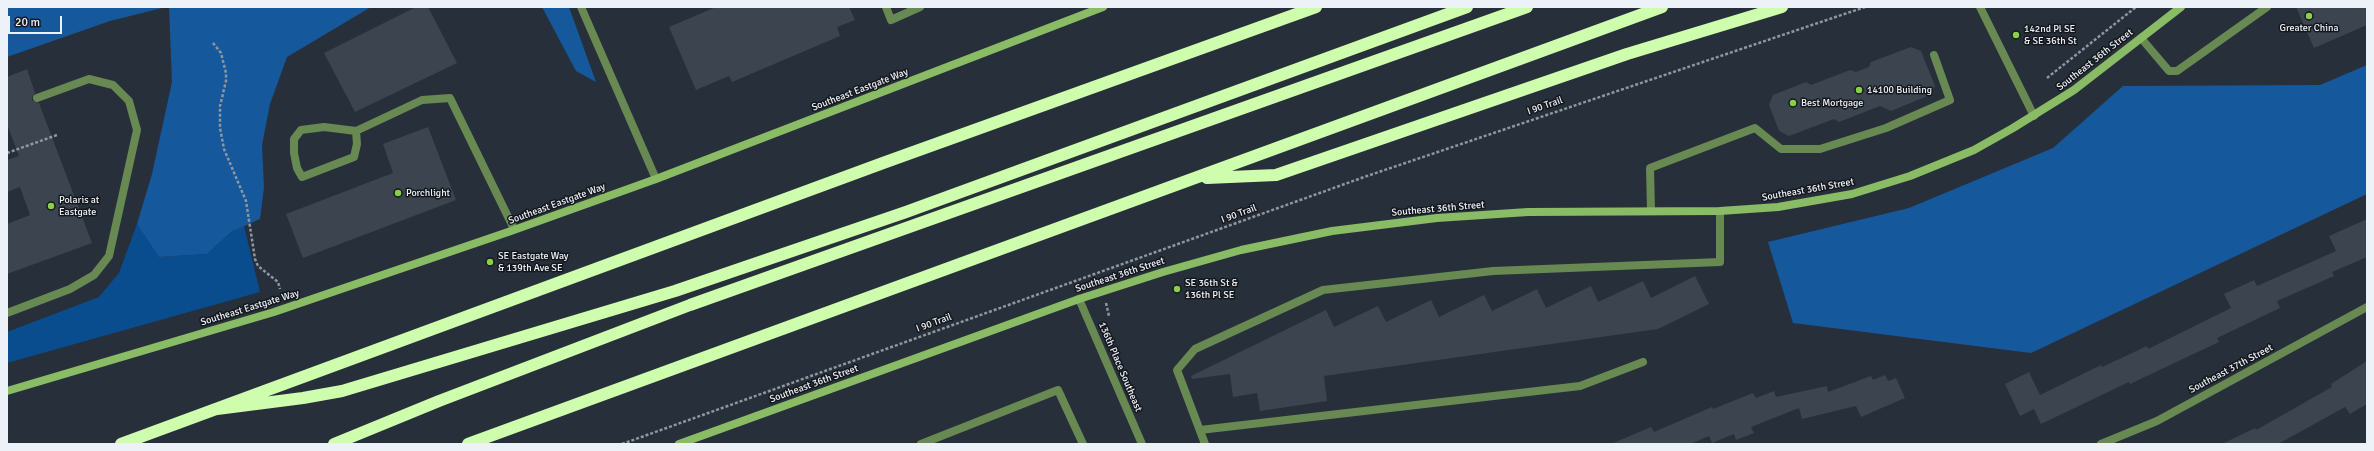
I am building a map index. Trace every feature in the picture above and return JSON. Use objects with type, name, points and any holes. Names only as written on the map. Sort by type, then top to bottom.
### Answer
[{"type":"highway","points":[[121,444],[883,163],[1316,7]]},
{"type":"highway","points":[[217,409],[303,398],[342,391],[675,291],[906,212],[1467,7]]},
{"type":"highway","points":[[334,444],[439,401],[690,305],[1527,7]]},
{"type":"highway","points":[[468,444],[1662,7]]},
{"type":"highway","points":[[1194,179],[1276,175],[1627,54],[1782,7]]},
{"type":"main road","name":"Southeast Eastgate Way","points":[[7,391],[274,312],[514,229],[656,179],[1103,7]]},
{"type":"main road","name":"Southeast 36th Street","points":[[679,444],[1079,298],[1241,250],[1332,231],[1437,218],[1528,212],[1720,211],[1778,207],[1852,194],[1910,176],[1974,150],[2034,116],[2074,90],[2181,7]]},
{"type":"street","points":[[581,7],[656,179]]},
{"type":"street","points":[[886,7],[891,20],[920,7]]},
{"type":"street","points":[[1980,7],[2034,116]]},
{"type":"street","points":[[2141,38],[2169,71],[2177,71],[2267,7]]},
{"type":"street","points":[[1651,211],[1650,168],[1755,128],[1781,149],[1820,150],[1886,128],[1950,100],[1934,55]]},
{"type":"street","points":[[7,313],[70,289],[94,275],[109,256],[137,130],[129,102],[113,85],[89,79],[37,98]]},
{"type":"street","points":[[356,131],[357,144],[354,157],[302,176],[297,168],[294,153],[294,139],[301,130],[324,127],[356,131],[422,100],[450,98],[514,229]]},
{"type":"street","points":[[1205,444],[1178,370],[1195,349],[1323,290],[1493,271],[1720,262],[1720,211]]},
{"type":"street","name":"136th Place Southeast","points":[[1079,298],[1142,444]]},
{"type":"street","name":"Southeast 37th Street","points":[[2102,444],[2157,420],[2367,307]]},
{"type":"street","points":[[1200,430],[1580,386],[1643,362]]},
{"type":"street","points":[[921,444],[1058,390],[1083,444]]},
{"type":"path","name":"I 90 Trail","points":[[622,444],[1367,176],[1865,7]]},
{"type":"path","points":[[2047,78],[2136,7]]},
{"type":"path","points":[[213,43],[221,53],[226,73],[226,82],[220,106],[220,128],[224,148],[246,201],[254,259],[258,266],[278,282],[280,288]]},
{"type":"path","points":[[7,153],[57,135]]},
{"type":"shaded area","points":[[7,7],[166,7],[110,21],[7,57]]},
{"type":"shaded area","points":[[169,7],[371,7],[287,57],[270,104],[262,145],[264,188],[260,219],[231,232],[207,254],[159,257],[137,224],[152,174],[172,82]]},
{"type":"shaded area","points":[[542,7],[569,7],[596,82],[576,71]]},
{"type":"shaded area","points":[[2367,65],[2367,194],[2031,353],[1793,323],[1768,242],[1909,208],[2053,148],[2123,86],[2320,85]]},
{"type":"shaded area","points":[[137,224],[160,257],[207,254],[231,232],[244,226],[260,292],[7,363],[7,332],[99,297],[119,273]]},
{"type":"building","points":[[416,7],[428,7],[457,63],[355,112],[324,53]]},
{"type":"building","points":[[716,7],[849,7],[855,20],[837,27],[840,36],[732,82],[729,76],[696,90],[669,27]]},
{"type":"building","points":[[2296,7],[2367,7],[2367,25],[2314,48]]},
{"type":"building","name":"14100 Building","points":[[1911,47],[1921,51],[1935,86],[1930,95],[1891,111],[1880,106],[1839,122],[1834,119],[1789,136],[1779,131],[1769,105],[1773,95],[1806,82],[1811,85],[1850,70],[1856,72],[1869,67],[1871,62]]},
{"type":"building","name":"Polaris at Eastgate","points":[[27,69],[35,93],[32,100],[39,103],[92,243],[7,274],[7,224],[30,215],[20,187],[7,192],[7,160],[19,156],[7,124],[7,77]]},
{"type":"building","name":"Porchlight","points":[[428,127],[456,200],[303,258],[286,214],[393,173],[383,144]]},
{"type":"building","points":[[2367,219],[2367,257],[2332,272],[2334,276],[2277,301],[2280,308],[2217,338],[2219,342],[2130,384],[2129,382],[2041,424],[2034,409],[2020,416],[2005,384],[2029,372],[2040,395],[2101,365],[2102,367],[2147,346],[2148,349],[2231,308],[2224,294],[2254,280],[2257,286],[2336,251],[2329,236]]},
{"type":"building","points":[[1695,276],[1709,304],[1658,329],[1324,376],[1327,401],[1260,411],[1257,393],[1233,397],[1230,374],[1192,379],[1191,376],[1326,310],[1334,327],[1378,306],[1386,322],[1431,300],[1439,317],[1484,295],[1492,311],[1537,289],[1546,308],[1591,286],[1598,302],[1643,281],[1651,298]]},
{"type":"building","points":[[2367,361],[2367,404],[2350,414],[2345,407],[2278,444],[2222,444],[2255,428],[2256,430],[2332,387],[2331,384]]},
{"type":"building","points":[[1885,375],[1888,381],[1896,378],[1905,398],[1861,417],[1856,406],[1802,419],[1799,408],[1751,427],[1754,433],[1736,440],[1734,434],[1712,443],[1709,436],[1690,444],[1611,444],[1651,427],[1654,432],[1712,407],[1713,409],[1753,393],[1756,398],[1774,391],[1776,397],[1827,386],[1828,392],[1871,376],[1873,380]]},
{"type":"place","name":"Greater China","points":[[2309,16]]},
{"type":"place","name":"142nd Pl SE & SE 36th St","points":[[2016,35]]},
{"type":"place","name":"14100 Building","points":[[1859,90]]},
{"type":"place","name":"Best Mortgage","points":[[1793,103]]},
{"type":"place","name":"Porchlight","points":[[398,193]]},
{"type":"place","name":"Polaris at Eastgate","points":[[51,206]]},
{"type":"place","name":"SE Eastgate Way & 139th Ave SE","points":[[490,262]]},
{"type":"place","name":"SE 36th St & 136th Pl SE","points":[[1177,289]]}]
